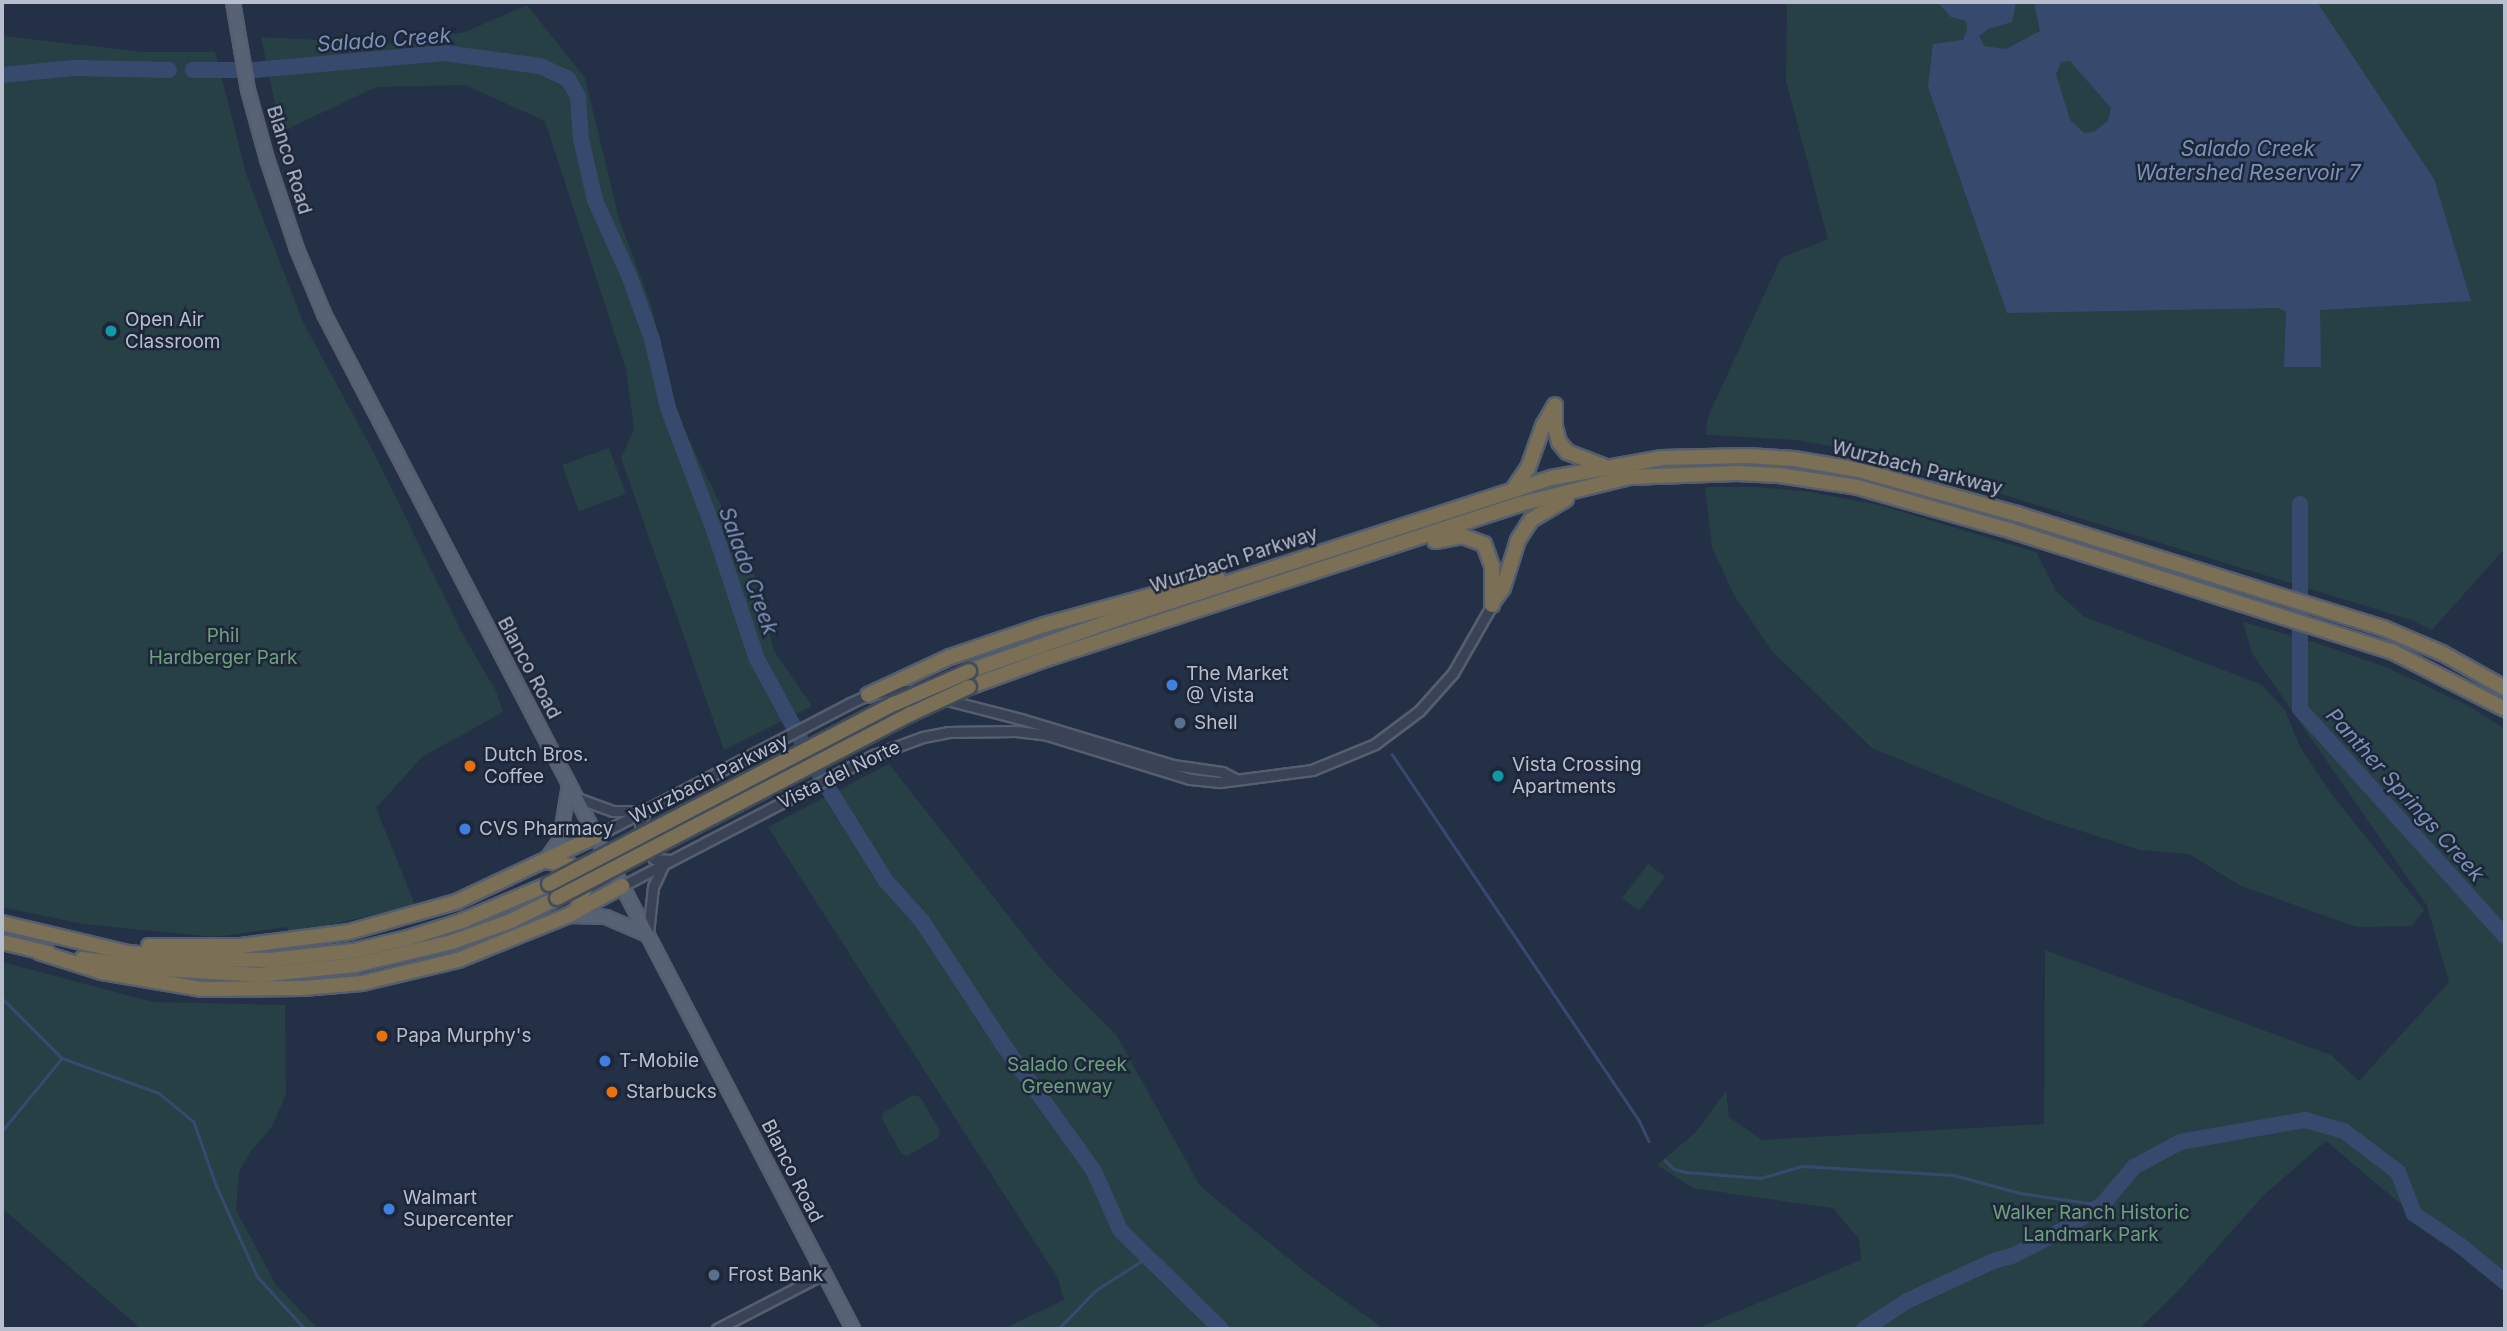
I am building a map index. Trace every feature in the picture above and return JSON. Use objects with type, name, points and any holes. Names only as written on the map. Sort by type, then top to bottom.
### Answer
[{"type":"highway","points":[[1513,490],[1528,468],[1555,405],[1555,426],[1559,442],[1567,453],[1605,466]]},
{"type":"highway","name":"Wurzbach Parkway","points":[[2,923],[69,942],[128,953],[191,959],[269,960],[353,951],[462,921],[549,884],[894,704],[969,671],[1301,558],[1513,490],[1605,466],[1703,456],[1794,459],[1859,470],[2017,514],[2337,612],[2442,653],[2505,688]]},
{"type":"highway","name":"Wurzbach Parkway","points":[[2,942],[39,951],[147,968],[259,975],[341,966],[452,942],[511,921],[911,714],[970,687],[1262,587],[1520,504],[1629,477],[1703,472],[1779,475],[1857,487],[2012,531],[2339,632],[2426,667],[2505,709]]},
{"type":"highway","points":[[1492,605],[1503,588],[1518,540],[1531,520],[1548,508],[1598,484]]},
{"type":"highway","points":[[1262,587],[1312,578],[1462,536],[1484,544],[1490,554],[1492,605]]},
{"type":"highway","points":[[867,695],[950,657],[1044,625],[1181,586],[1301,558]]},
{"type":"highway","points":[[69,942],[196,947],[253,944],[349,932],[456,902],[596,836]]},
{"type":"highway","points":[[545,861],[571,866],[579,875],[583,892],[572,913]]},
{"type":"highway","points":[[39,951],[102,972],[158,983],[240,990],[362,983],[436,966],[512,940],[572,913],[622,886]]},
{"type":"main road","name":"Blanco Road","points":[[233,2],[248,90],[267,159],[297,249],[324,314],[853,1329]]},
{"type":"main road","points":[[545,861],[561,836],[569,785]]},
{"type":"main road","points":[[572,913],[606,917],[648,935]]},
{"type":"street","name":"Vista del Norte","points":[[622,886],[874,755],[923,737],[948,732],[1016,730],[1082,745],[1190,779],[1220,782],[1277,777],[1312,770],[1354,754],[1396,730],[1419,711],[1453,673],[1492,605]]},
{"type":"street","name":"Vista del Norte","points":[[867,695],[908,690],[1021,719],[1173,765],[1222,772],[1235,779]]},
{"type":"street","name":"Wurzbach Parkway","points":[[596,836],[867,695]]},
{"type":"street","points":[[576,798],[613,811],[646,810],[640,825],[641,838],[654,859],[673,860]]},
{"type":"street","points":[[648,935],[653,887],[663,866]]},
{"type":"street","points":[[717,1329],[823,1273]]},
{"type":"green space","points":[[1787,2],[2505,2],[2505,548],[2432,630],[2411,620],[1868,453],[1797,440],[1706,435],[1707,419],[1781,258],[1828,239],[1786,81]]},
{"type":"green space","points":[[527,5],[585,78],[619,219],[652,308],[675,411],[755,576],[774,651],[812,706],[724,750],[621,458],[634,429],[626,369],[545,121],[465,85],[376,87],[281,132],[261,37],[394,44],[465,32]]},
{"type":"green space","name":"Phil Hardberger Park","points":[[2,36],[144,52],[215,52],[247,177],[303,322],[377,459],[463,635],[496,691],[503,712],[422,757],[376,808],[415,905],[317,928],[289,932],[287,927],[215,937],[83,924],[2,907]]},
{"type":"green space","points":[[609,448],[626,494],[579,511],[562,465]]},
{"type":"green space","points":[[1705,487],[1757,487],[1810,492],[1879,505],[2036,552],[2056,591],[2083,616],[2262,685],[2285,710],[2300,747],[2330,792],[2424,910],[2412,926],[2357,927],[2241,886],[2189,854],[2140,850],[2047,820],[1872,748],[1772,651],[1734,595],[1712,547]]},
{"type":"green space","name":"Walker Ranch Historic Landmark Park","points":[[2243,622],[2317,643],[2388,668],[2471,707],[2505,729],[2505,1292],[2326,1141],[2265,1194],[2178,1291],[2139,1329],[1696,1329],[1861,1260],[1859,1239],[1833,1208],[1693,1188],[1657,1165],[1695,1133],[1726,1091],[1729,1117],[1762,1140],[2044,1124],[2045,950],[2331,1055],[2359,1081],[2449,982],[2427,906],[2252,653]]},
{"type":"green space","name":"Salado Creek Greenway","points":[[889,764],[1046,964],[1117,1036],[1200,1186],[1305,1272],[1384,1329],[1003,1329],[1064,1300],[1058,1278],[768,827]]},
{"type":"green space","points":[[1648,864],[1665,877],[1639,911],[1622,898]]},
{"type":"green space","points":[[2,962],[153,1002],[285,1005],[286,1094],[272,1127],[251,1151],[239,1172],[236,1210],[276,1285],[318,1329],[141,1329],[2,1208]]},
{"type":"green space","points":[[913,1095],[920,1097],[940,1131],[938,1138],[907,1156],[901,1153],[882,1119],[883,1113]]},
{"type":"water","name":"Salado Creek Watershed Reservoir 7","points":[[1937,2],[2016,2],[2012,22],[1988,29],[1979,36],[1984,46],[2006,49],[2040,31],[2034,2],[2317,2],[2434,179],[2471,301],[2320,310],[2321,367],[2284,367],[2286,316],[2285,311],[2278,308],[2007,313],[1928,87],[1933,44],[1963,40],[1967,30],[1966,21],[1951,17]],"holes":[[[2070,61],[2111,108],[2108,121],[2094,132],[2084,133],[2070,120],[2056,74],[2061,62]]]},
{"type":"waterway","name":"Salado Creek","points":[[193,70],[254,70],[444,53],[540,66],[568,79],[578,96],[581,139],[595,200],[630,278],[652,339],[668,408],[714,530],[757,659],[820,775],[886,881],[922,921],[1002,1043],[1094,1171],[1120,1230],[1221,1329]]},
{"type":"waterway","name":"Salado Creek","points":[[2,75],[74,68],[169,70]]},
{"type":"waterway","name":"Panther Springs Creek","points":[[2300,504],[2300,709],[2505,936]]},
{"type":"waterway","points":[[1392,754],[1640,1122],[1649,1141]]},
{"type":"waterway","points":[[2,998],[62,1058],[159,1093],[194,1122],[216,1185],[257,1276],[305,1329]]},
{"type":"waterway","points":[[2,1131],[62,1058]]},
{"type":"waterway","name":"Salado Creek","points":[[1864,1329],[1907,1301],[1993,1261],[2012,1256],[2059,1232],[2102,1205],[2134,1167],[2180,1142],[2305,1120],[2344,1131],[2398,1172],[2414,1214],[2461,1246],[2505,1282]]},
{"type":"waterway","points":[[1665,1160],[1674,1169],[1686,1172],[1761,1178],[1802,1166],[1954,1175],[2020,1193],[2102,1205]]},
{"type":"waterway","points":[[1058,1329],[1096,1290],[1146,1258]]},
{"type":"place","name":"Open Air Classroom","points":[[111,331]]},
{"type":"place","name":"The Market @ Vista","points":[[1172,685]]},
{"type":"place","name":"Shell","points":[[1180,723]]},
{"type":"place","name":"Dutch Bros. Coffee","points":[[470,766]]},
{"type":"place","name":"Vista Crossing Apartments","points":[[1498,776]]},
{"type":"place","name":"CVS Pharmacy","points":[[465,829]]},
{"type":"place","name":"Papa Murphy's","points":[[382,1036]]},
{"type":"place","name":"T-Mobile","points":[[605,1061]]},
{"type":"place","name":"Starbucks","points":[[612,1092]]},
{"type":"place","name":"Walmart Supercenter","points":[[389,1209]]},
{"type":"place","name":"Frost Bank","points":[[714,1275]]}]
